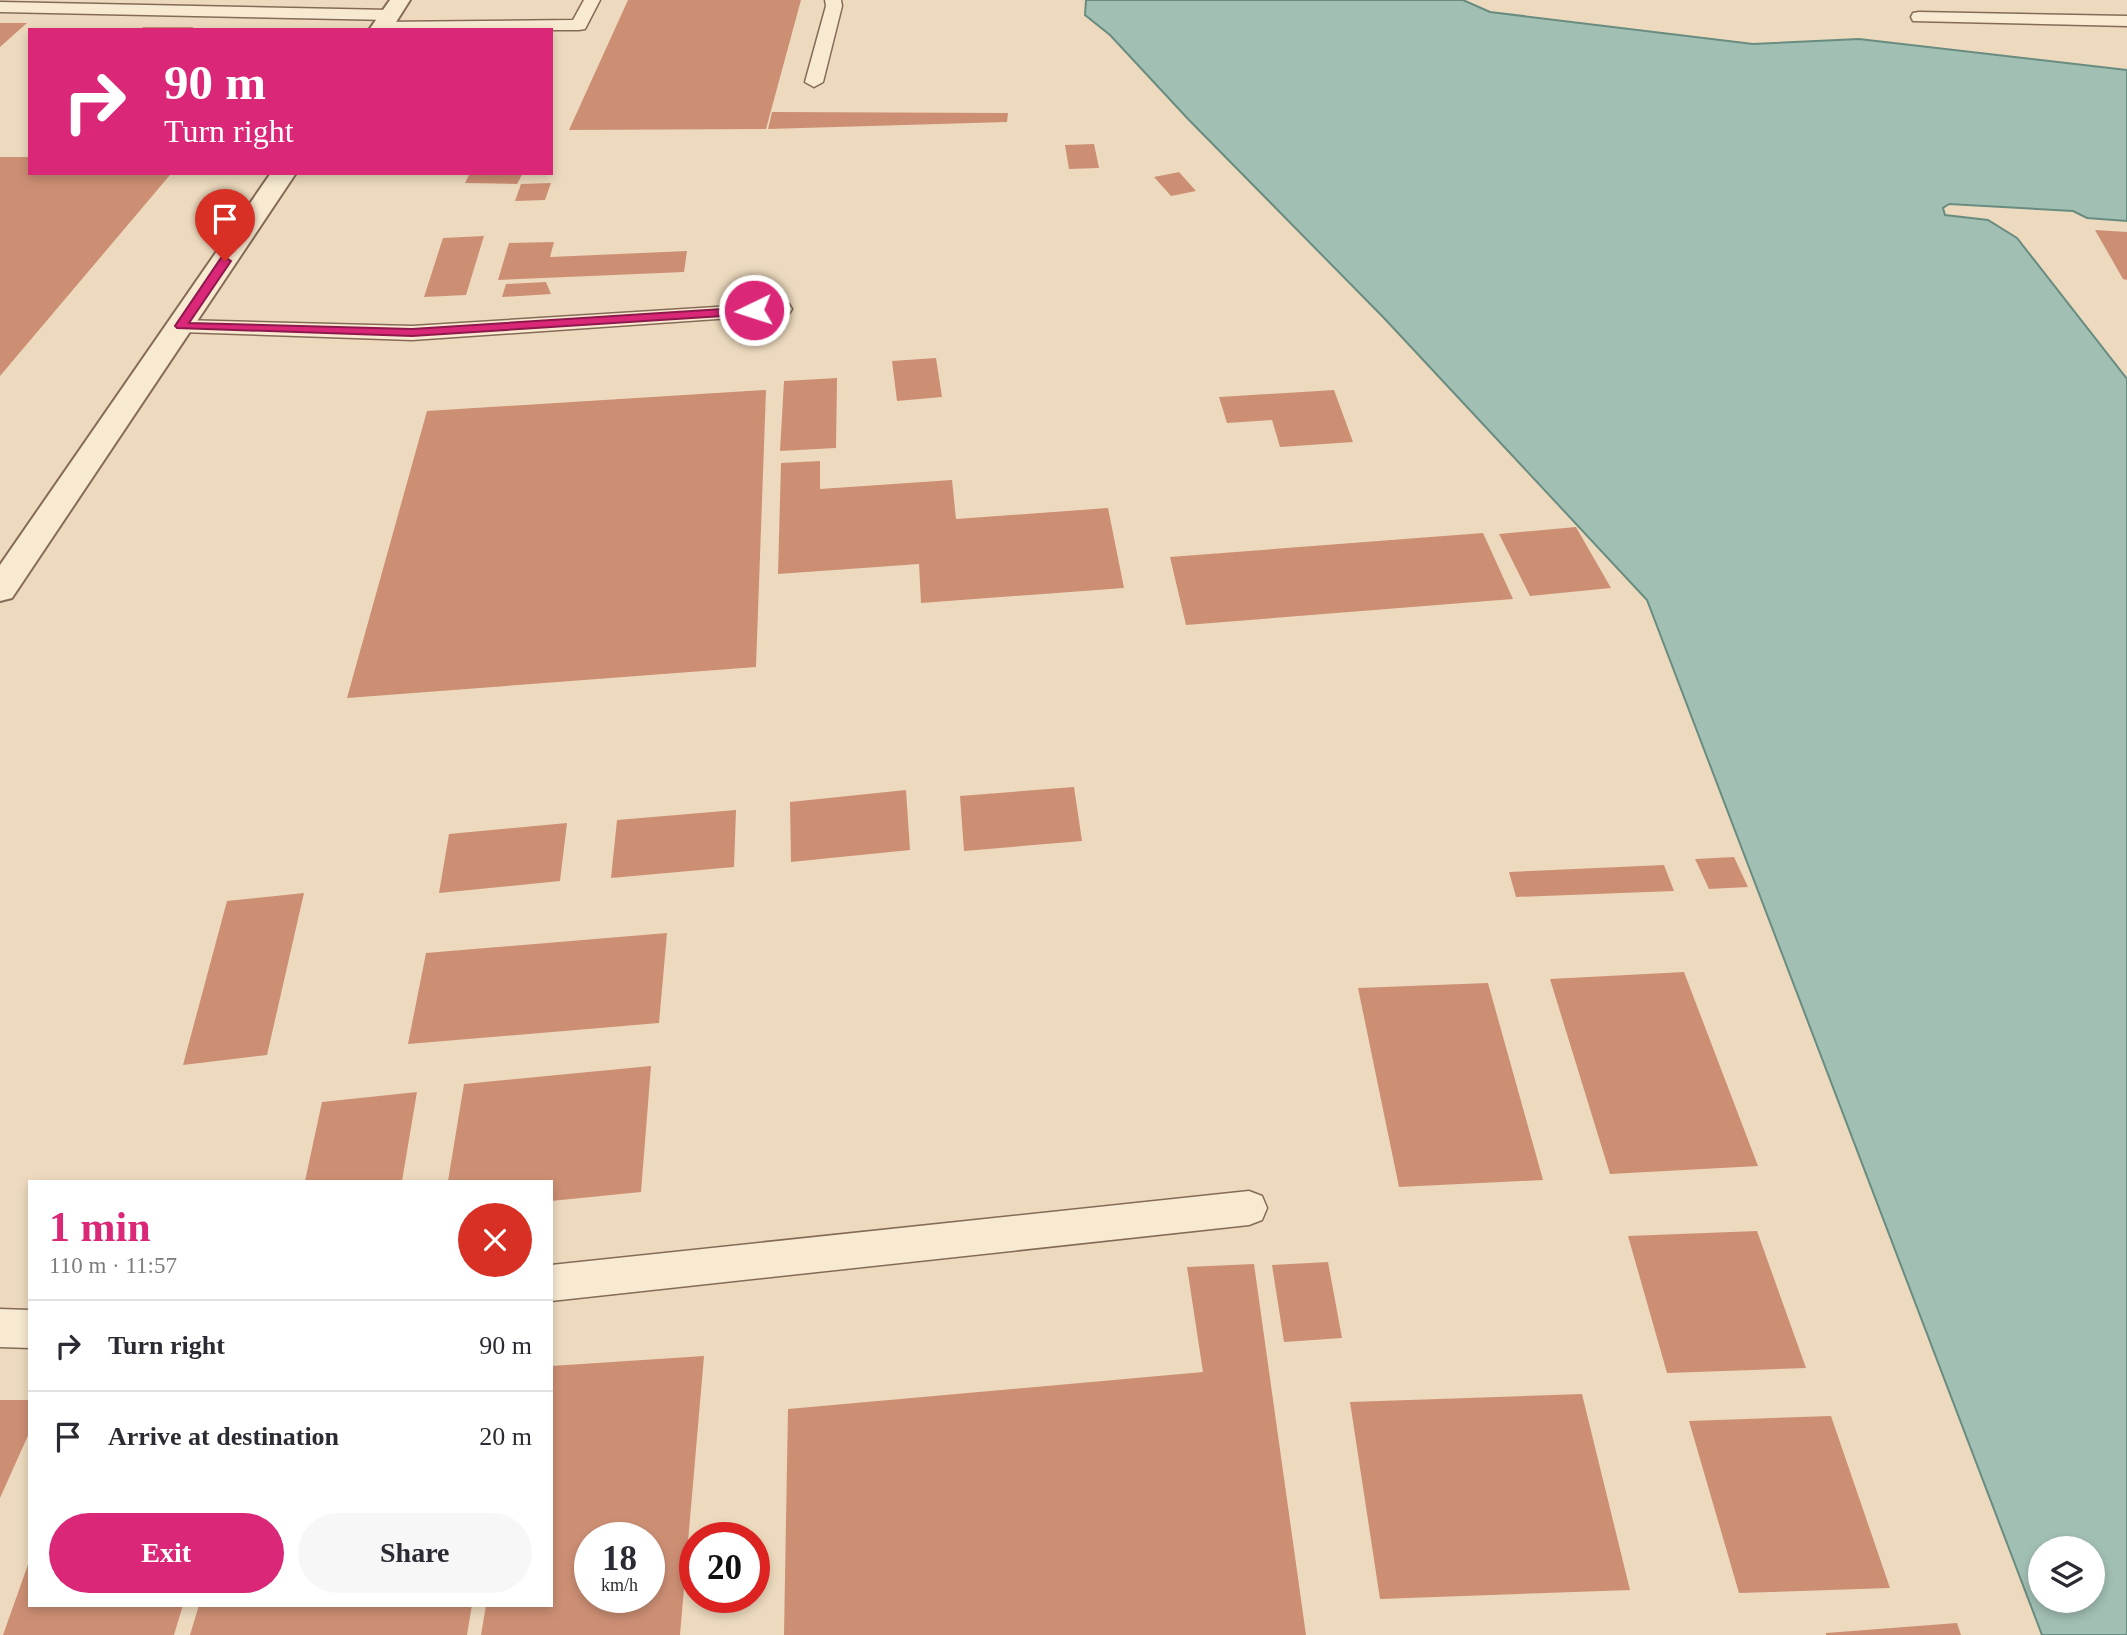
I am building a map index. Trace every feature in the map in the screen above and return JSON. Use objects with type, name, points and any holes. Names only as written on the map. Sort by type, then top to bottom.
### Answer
[{"type":"street","points":[[0,590],[283,175]]},
{"type":"lane","points":[[0,7],[579,25],[592,0]]},
{"type":"lane","points":[[814,82],[834,6],[833,0]]},
{"type":"lane","points":[[1919,17],[2127,21]]},
{"type":"lane","points":[[181,326],[412,333],[781,309]]},
{"type":"lane","points":[[553,1283],[1249,1208]]},
{"type":"lane","points":[[0,1328],[28,1329]]},
{"type":"shaded area","points":[[1086,0],[1463,0],[1490,12],[1753,44],[1859,39],[2127,70],[2127,221],[2087,218],[2073,211],[1949,204],[1943,208],[1945,215],[1988,220],[2017,238],[2127,379],[2127,1635],[2042,1635],[2034,1613],[2105,1613],[2105,1536],[2028,1536],[2028,1598],[1647,600],[1384,318],[1189,120],[1110,35],[1085,15]]},
{"type":"building","points":[[628,0],[801,0],[766,129],[569,130]]},
{"type":"building","points":[[0,23],[27,23],[0,47]]},
{"type":"building","points":[[143,27],[193,27],[193,28]]},
{"type":"building","points":[[772,112],[1008,113],[1007,122],[768,129]]},
{"type":"building","points":[[1094,144],[1099,168],[1069,169],[1065,145]]},
{"type":"building","points":[[0,157],[28,157],[28,175],[170,175],[0,376]]},
{"type":"building","points":[[1179,172],[1196,191],[1171,196],[1154,177]]},
{"type":"building","points":[[469,175],[522,175],[517,184],[465,183]]},
{"type":"building","points":[[551,183],[545,200],[515,201],[521,184]]},
{"type":"building","points":[[2095,230],[2127,232],[2127,280],[2123,279]]},
{"type":"building","points":[[484,236],[466,295],[424,297],[443,238]]},
{"type":"building","points":[[554,242],[550,257],[687,251],[684,272],[498,280],[509,243]]},
{"type":"building","points":[[546,282],[551,294],[502,297],[506,284]]},
{"type":"building","points":[[936,358],[942,397],[897,401],[892,361]]},
{"type":"building","points":[[837,378],[836,448],[780,451],[784,381]]},
{"type":"building","points":[[766,390],[756,667],[347,698],[427,411]]},
{"type":"building","points":[[1334,390],[1353,442],[1280,447],[1272,420],[1227,423],[1219,397]]},
{"type":"building","points":[[820,461],[820,489],[952,480],[956,519],[1108,508],[1124,588],[921,603],[919,564],[778,574],[781,463]]},
{"type":"building","points":[[1576,527],[1611,588],[1530,596],[1499,534]]},
{"type":"building","points":[[1483,533],[1513,599],[1186,625],[1170,557]]},
{"type":"building","points":[[1074,787],[1082,841],[964,851],[960,796]]},
{"type":"building","points":[[906,790],[910,850],[791,862],[790,802]]},
{"type":"building","points":[[736,810],[734,867],[611,878],[617,820]]},
{"type":"building","points":[[567,823],[560,881],[439,893],[449,834]]},
{"type":"building","points":[[1734,857],[1748,887],[1709,889],[1695,859]]},
{"type":"building","points":[[1664,865],[1674,891],[1516,897],[1509,872]]},
{"type":"building","points":[[304,893],[267,1055],[183,1065],[227,901]]},
{"type":"building","points":[[667,933],[659,1023],[408,1044],[426,953]]},
{"type":"building","points":[[1684,972],[1758,1166],[1610,1174],[1550,979]]},
{"type":"building","points":[[1488,983],[1543,1180],[1399,1187],[1358,988]]},
{"type":"building","points":[[651,1066],[641,1192],[553,1201],[553,1180],[448,1180],[464,1084]]},
{"type":"building","points":[[417,1092],[402,1180],[305,1180],[322,1102]]},
{"type":"building","points":[[1757,1231],[1806,1368],[1667,1373],[1628,1236]]},
{"type":"building","points":[[1328,1262],[1342,1338],[1284,1342],[1272,1265]]},
{"type":"building","points":[[1254,1264],[1306,1635],[784,1635],[788,1409],[1203,1372],[1187,1267]]},
{"type":"building","points":[[704,1356],[690,1522],[679,1522],[680,1635],[481,1635],[486,1607],[553,1607],[553,1366]]},
{"type":"building","points":[[1582,1394],[1630,1590],[1380,1599],[1350,1402]]},
{"type":"building","points":[[0,1400],[28,1400],[28,1435],[0,1498]]},
{"type":"building","points":[[1831,1416],[1890,1588],[1739,1593],[1689,1421]]},
{"type":"building","points":[[28,1565],[28,1607],[182,1607],[174,1635],[3,1635]]},
{"type":"building","points":[[198,1607],[472,1607],[467,1635],[190,1635]]},
{"type":"building","points":[[1957,1623],[1961,1635],[1826,1635],[1826,1633]]},
{"type":"route","points":[[225,261],[181,326],[412,333],[754,310]]}]
